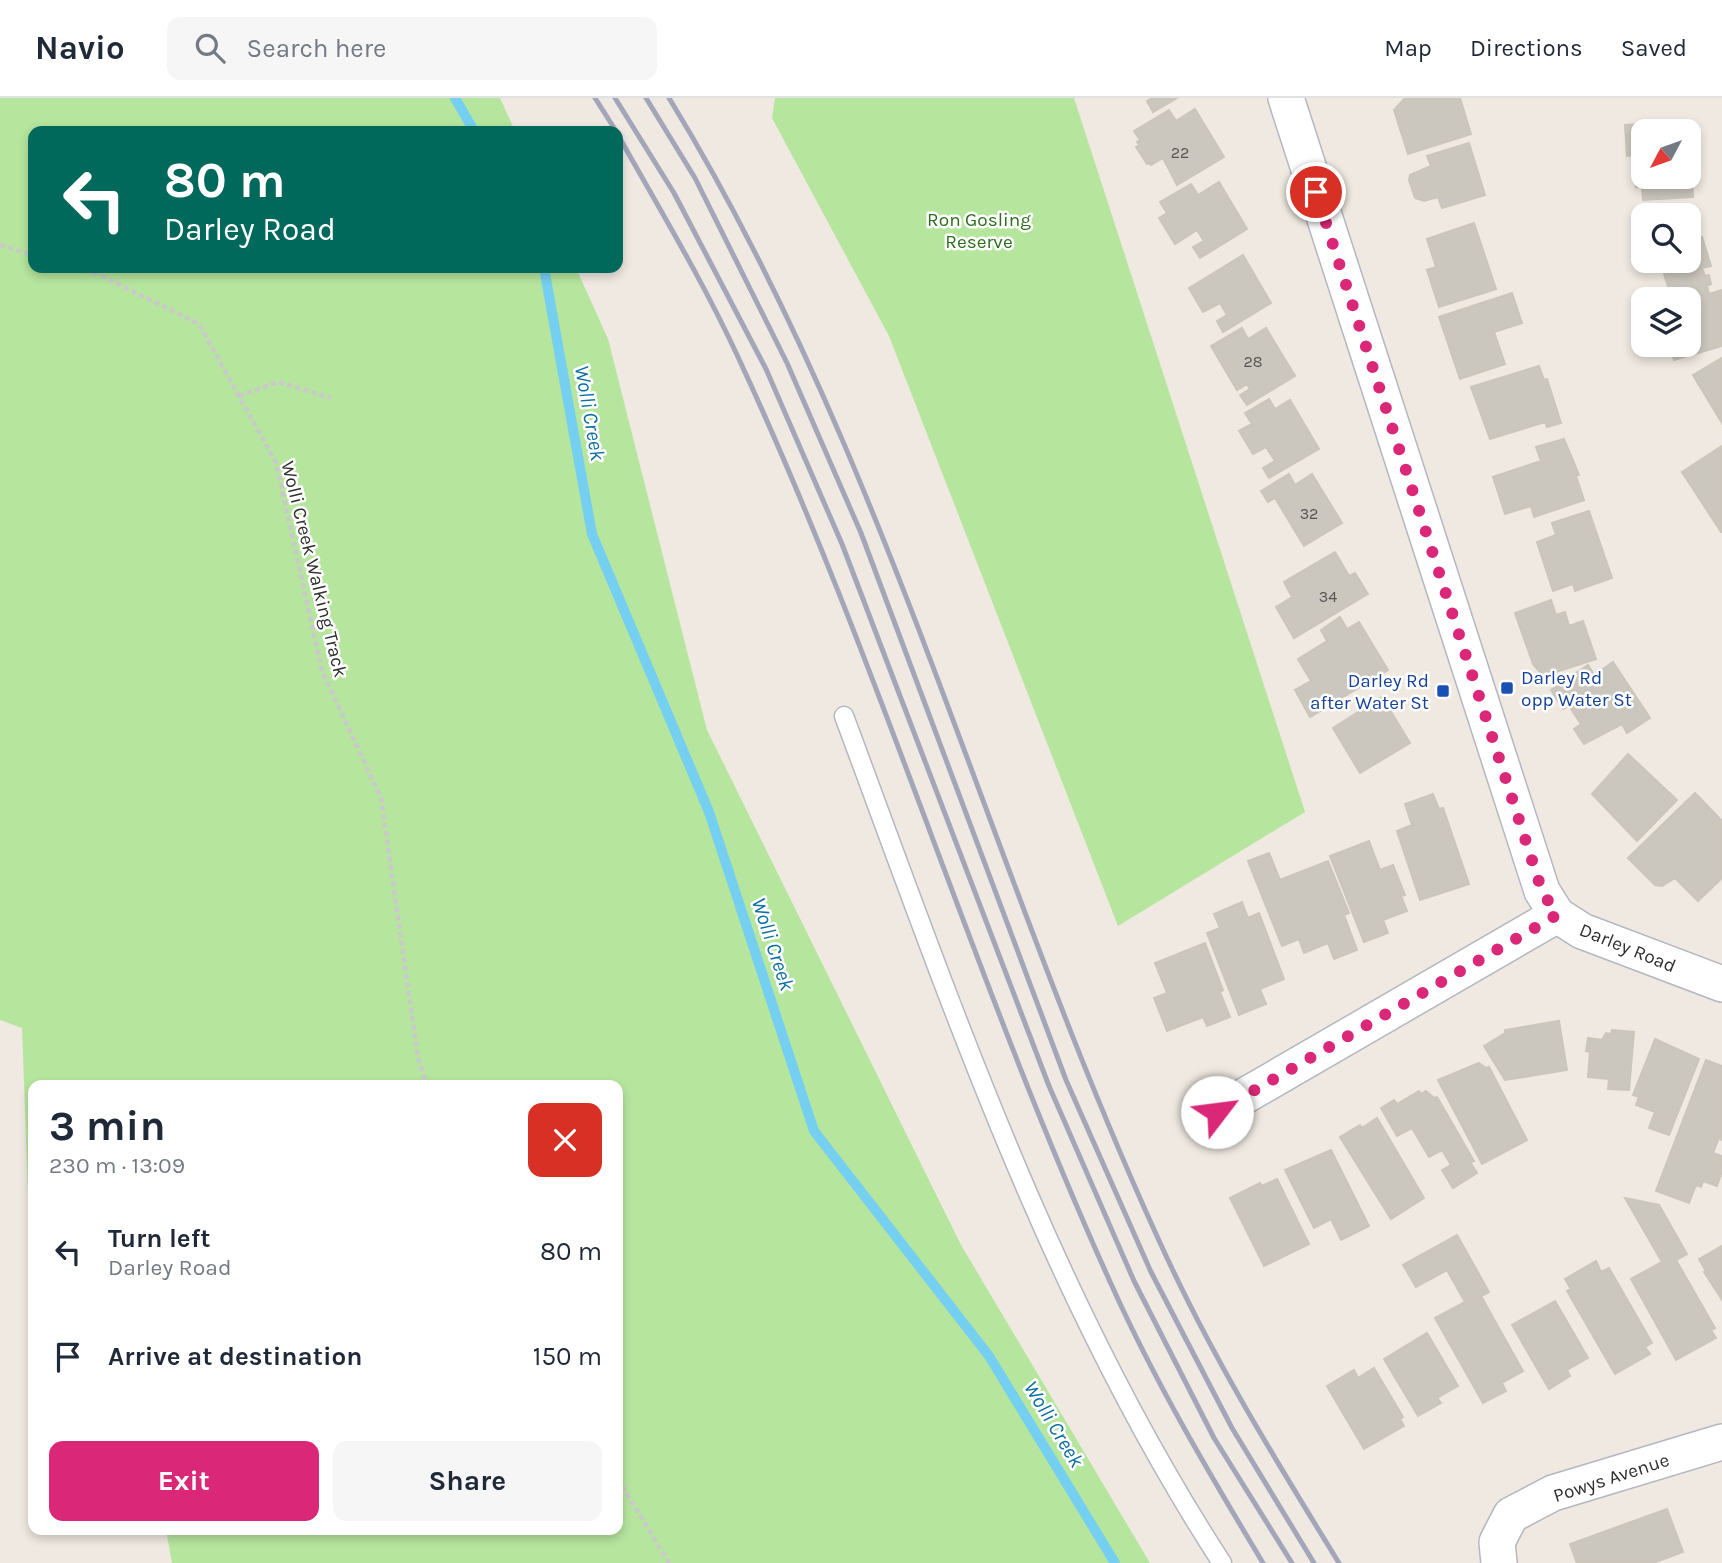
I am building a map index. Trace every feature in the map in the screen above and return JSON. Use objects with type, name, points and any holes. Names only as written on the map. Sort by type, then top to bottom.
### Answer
[{"type":"street","name":"Darley Road","points":[[1286,98],[1542,891],[1557,915],[1582,931],[1722,984]]},
{"type":"street","points":[[1217,1112],[1557,915]]},
{"type":"street","name":"Powys Avenue","points":[[1499,1563],[1497,1542],[1511,1515],[1553,1493],[1722,1442]]},
{"type":"lane","points":[[844,716],[1019,1174],[1100,1354],[1181,1500],[1222,1563]]},
{"type":"path","points":[[0,245],[28,253]]},
{"type":"path","name":"Wolli Creek Walking Track","points":[[94,273],[199,324],[276,463],[322,671],[381,798],[418,1058],[425,1080]]},
{"type":"path","points":[[239,396],[278,382],[331,398]]},
{"type":"path","points":[[623,1487],[669,1563]]},
{"type":"green space","points":[[0,98],[500,98],[513,126],[28,126],[28,273],[578,273],[608,339],[707,730],[961,1245],[1150,1563],[172,1563],[167,1535],[623,1535],[623,1080],[28,1080],[28,1192],[22,1028],[0,1020]]},
{"type":"green space","name":"Ron Gosling Reserve","points":[[775,98],[1074,98],[1305,812],[1118,926],[889,336],[772,118]]},
{"type":"building","points":[[1152,98],[1177,98],[1153,112],[1147,101]]},
{"type":"building","points":[[1405,98],[1460,98],[1471,134],[1408,154],[1394,110]]},
{"type":"building","points":[[1195,109],[1224,157],[1177,185],[1163,158],[1151,165],[1147,164],[1136,147],[1140,145],[1137,142],[1140,140],[1134,131],[1169,110],[1176,121]]},
{"type":"building","points":[[1625,125],[1631,125],[1631,156],[1627,156]]},
{"type":"building","points":[[1469,143],[1485,195],[1442,208],[1438,197],[1424,201],[1415,198],[1410,175],[1431,166],[1427,156]]},
{"type":"building","points":[[1219,182],[1247,229],[1200,258],[1193,247],[1204,241],[1197,230],[1175,244],[1159,218],[1167,213],[1160,202],[1191,184],[1198,195]]},
{"type":"building","points":[[1642,189],[1693,189],[1693,197],[1643,200]]},
{"type":"building","points":[[1474,223],[1496,289],[1439,307],[1427,270],[1436,267],[1427,239]]},
{"type":"building","points":[[1702,237],[1711,266],[1702,268],[1705,276],[1709,275],[1709,294],[1722,290],[1722,346],[1701,352],[1701,287],[1668,287],[1664,273],[1701,273]]},
{"type":"building","points":[[1243,255],[1271,303],[1223,332],[1217,321],[1227,315],[1220,303],[1203,312],[1189,288]]},
{"type":"building","points":[[1512,293],[1522,323],[1494,332],[1505,364],[1460,379],[1439,317]]},
{"type":"building","points":[[1242,328],[1248,339],[1266,328],[1295,376],[1247,405],[1240,395],[1250,389],[1247,384],[1237,390],[1211,346]]},
{"type":"building","points":[[1722,358],[1722,423],[1693,375]]},
{"type":"building","points":[[1539,366],[1544,380],[1547,379],[1561,423],[1547,427],[1545,422],[1490,439],[1471,387]]},
{"type":"building","points":[[1269,399],[1275,409],[1290,400],[1319,449],[1269,478],[1263,468],[1275,461],[1266,447],[1253,454],[1239,431],[1252,424],[1245,413]]},
{"type":"building","points":[[1564,439],[1579,475],[1576,476],[1584,500],[1534,517],[1531,506],[1505,514],[1493,477],[1541,461],[1536,447]]},
{"type":"building","points":[[1722,446],[1722,532],[1721,532],[1682,472]]},
{"type":"building","points":[[1289,474],[1295,485],[1312,474],[1342,523],[1304,546],[1275,498],[1268,502],[1261,491]]},
{"type":"building","points":[[1589,511],[1612,578],[1575,591],[1573,584],[1553,591],[1537,542],[1556,535],[1552,523]]},
{"type":"building","points":[[1335,552],[1349,576],[1355,573],[1368,594],[1294,638],[1276,607],[1292,597],[1284,582]]},
{"type":"building","points":[[1551,600],[1556,615],[1565,612],[1569,626],[1583,621],[1596,659],[1543,676],[1533,664],[1515,613]]},
{"type":"building","points":[[1340,617],[1347,629],[1359,622],[1388,670],[1310,717],[1295,690],[1311,681],[1298,659],[1327,641],[1321,630]]},
{"type":"building","points":[[1613,662],[1650,718],[1627,733],[1622,724],[1584,744],[1574,729],[1581,724],[1569,706],[1563,709],[1551,690],[1588,665],[1594,675]]},
{"type":"building","points":[[1382,697],[1410,743],[1360,773],[1333,728]]},
{"type":"building","points":[[1628,754],[1677,800],[1637,841],[1592,794]]},
{"type":"building","points":[[1695,793],[1722,821],[1722,878],[1698,901],[1675,878],[1662,886],[1655,885],[1628,858]]},
{"type":"building","points":[[1433,794],[1439,809],[1443,808],[1469,884],[1420,900],[1397,831],[1412,825],[1405,804]]},
{"type":"building","points":[[1369,841],[1380,870],[1393,865],[1405,895],[1401,896],[1407,911],[1383,920],[1388,933],[1364,942],[1330,856]]},
{"type":"building","points":[[1269,853],[1280,880],[1328,861],[1349,913],[1344,915],[1357,950],[1334,959],[1328,943],[1304,953],[1299,939],[1282,946],[1248,861]]},
{"type":"building","points":[[1242,902],[1248,918],[1259,913],[1284,979],[1260,989],[1266,1004],[1239,1015],[1207,933],[1220,928],[1214,914]]},
{"type":"building","points":[[1205,943],[1230,1017],[1207,1026],[1203,1017],[1167,1031],[1154,998],[1167,993],[1155,963]]},
{"type":"building","points":[[1559,1021],[1567,1070],[1505,1080],[1484,1046],[1505,1033],[1505,1030]]},
{"type":"building","points":[[1612,1030],[1634,1032],[1629,1090],[1608,1089],[1609,1079],[1588,1077],[1588,1038],[1602,1040],[1606,1033],[1611,1034]]},
{"type":"building","points":[[1655,1039],[1699,1059],[1669,1135],[1649,1128],[1655,1112],[1636,1105],[1639,1097],[1633,1095]]},
{"type":"building","points":[[1706,1060],[1722,1066],[1722,1140],[1719,1138],[1713,1153],[1722,1156],[1722,1171],[1717,1186],[1703,1181],[1701,1187],[1696,1185],[1689,1203],[1656,1191]]},
{"type":"building","points":[[1479,1063],[1489,1067],[1527,1140],[1482,1164],[1438,1080]]},
{"type":"building","points":[[1419,1091],[1421,1094],[1426,1091],[1434,1098],[1437,1097],[1474,1161],[1470,1162],[1477,1173],[1453,1188],[1442,1170],[1451,1165],[1442,1150],[1429,1157],[1412,1128],[1397,1136],[1381,1108],[1394,1100],[1397,1104]]},
{"type":"building","points":[[1377,1118],[1424,1198],[1391,1219],[1340,1137]]},
{"type":"building","points":[[1331,1150],[1369,1226],[1341,1240],[1331,1219],[1314,1228],[1285,1170]]},
{"type":"building","points":[[1277,1179],[1309,1244],[1264,1266],[1230,1198],[1260,1183],[1262,1186]]},
{"type":"building","points":[[1625,1198],[1659,1205],[1687,1254],[1676,1260],[1715,1328],[1711,1330],[1716,1338],[1676,1360],[1631,1279],[1662,1262]]},
{"type":"building","points":[[1457,1235],[1489,1292],[1481,1296],[1523,1371],[1502,1383],[1506,1391],[1483,1403],[1435,1318],[1465,1302],[1447,1270],[1416,1287],[1403,1265]]},
{"type":"building","points":[[1722,1246],[1722,1300],[1699,1259]]},
{"type":"building","points":[[1596,1261],[1601,1272],[1609,1268],[1652,1343],[1645,1347],[1650,1354],[1615,1374],[1567,1291],[1571,1289],[1565,1279]]},
{"type":"building","points":[[1555,1301],[1588,1358],[1567,1370],[1570,1376],[1549,1389],[1512,1325]]},
{"type":"building","points":[[1427,1333],[1458,1386],[1437,1398],[1441,1403],[1418,1416],[1384,1359]]},
{"type":"building","points":[[1374,1368],[1403,1417],[1400,1419],[1404,1426],[1364,1449],[1327,1386],[1354,1370],[1358,1378]]},
{"type":"building","points":[[1667,1509],[1683,1552],[1653,1563],[1577,1563],[1570,1544]]},
{"type":"waterway","name":"Wolli Creek","points":[[455,98],[471,126]]},
{"type":"waterway","name":"Wolli Creek","points":[[545,273],[592,534],[709,812],[814,1131],[989,1356],[1115,1563]]},
{"type":"railway","points":[[595,98],[613,126]]},
{"type":"railway","points":[[615,98],[674,193],[766,369],[842,544],[1049,1086],[1134,1281],[1214,1438],[1292,1563]]},
{"type":"railway","points":[[646,98],[695,178],[787,363],[861,533],[1066,1080],[1151,1272],[1232,1428],[1314,1563]]},
{"type":"railway","points":[[669,98],[747,236],[815,378],[935,671],[1046,968],[1105,1115],[1168,1260],[1228,1376],[1339,1563]]},
{"type":"railway","points":[[623,144],[710,301],[789,471],[837,587],[1015,1055],[1112,1286],[1164,1392],[1263,1563]]},
{"type":"place","name":"Darley Rd opp Water St","points":[[1507,688]]},
{"type":"place","name":"Darley Rd after Water St","points":[[1443,691]]},
{"type":"route","points":[[1217,1112],[1557,915],[1542,891],[1316,192]]}]
